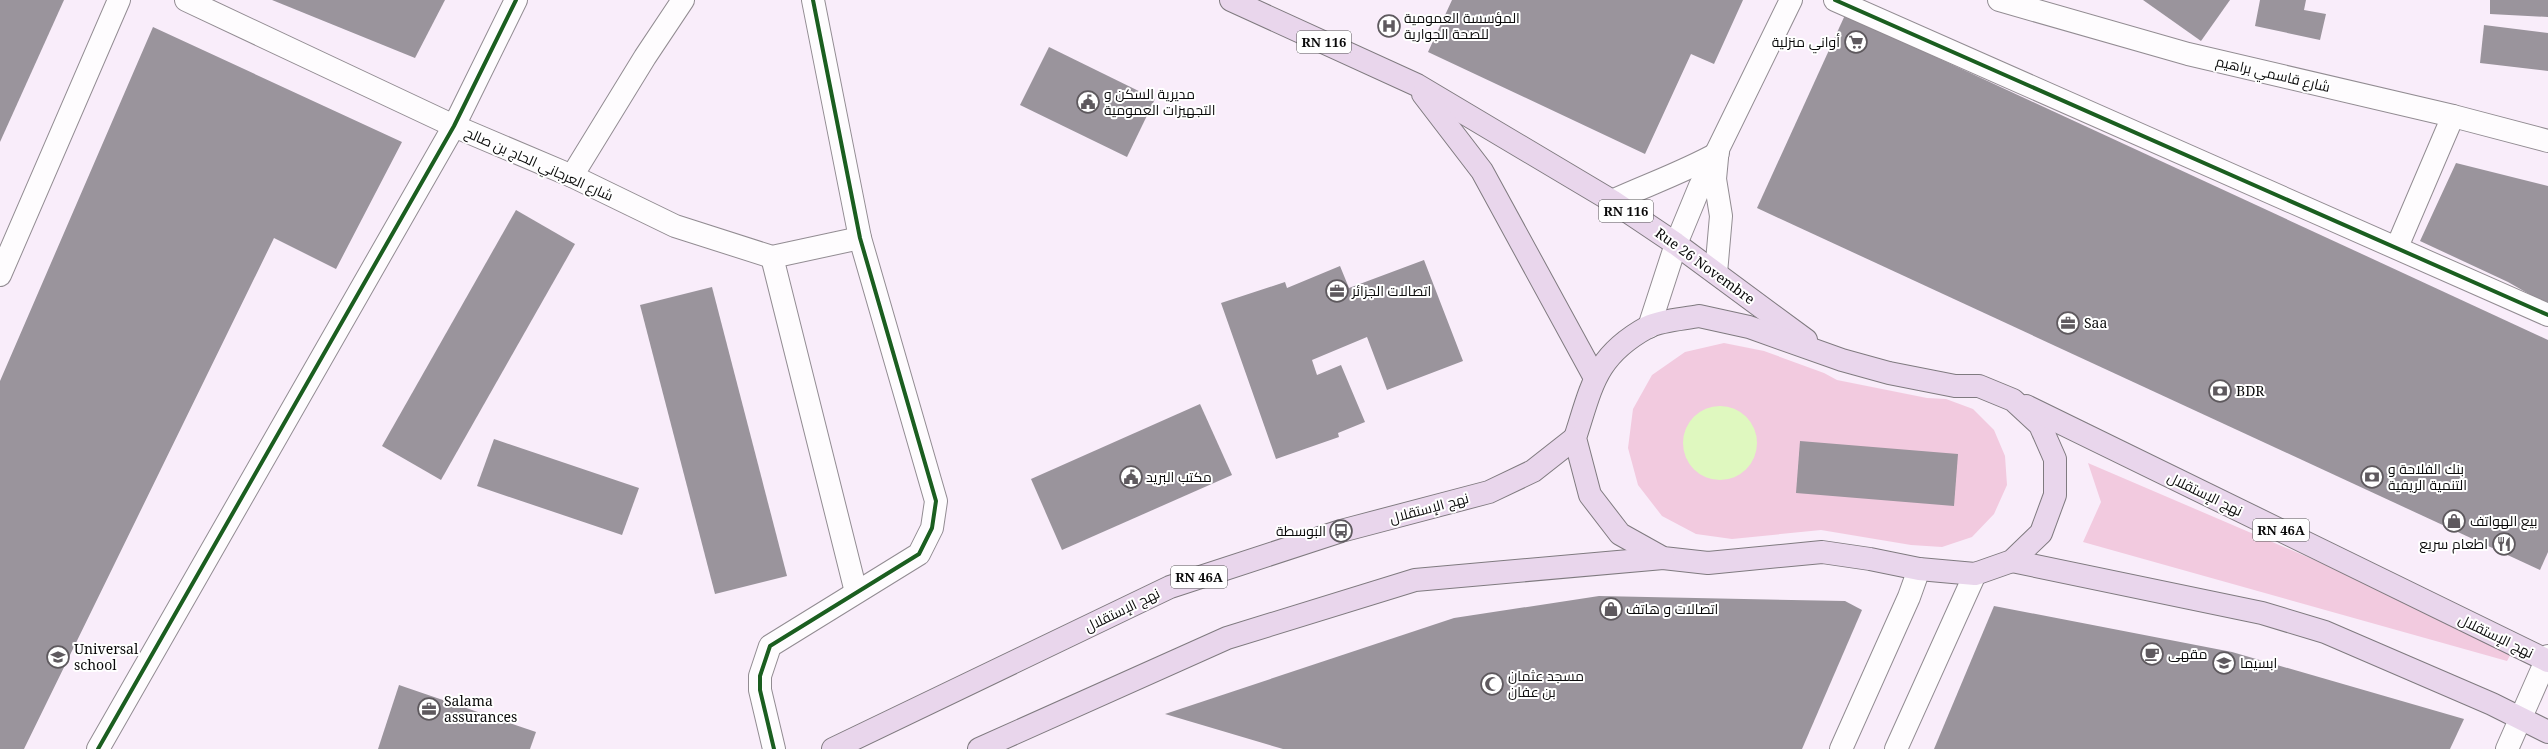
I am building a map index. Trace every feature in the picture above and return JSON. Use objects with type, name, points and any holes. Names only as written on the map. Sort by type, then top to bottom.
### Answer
[{"type":"main road","name":"Rue 26 Novembre","points":[[1231,0],[1417,85],[1612,201],[1676,244],[1825,353]]},
{"type":"main road","name":"Rue 26 Novembre","points":[[1417,85],[1482,171],[1595,378]]},
{"type":"main road","name":"نهج الإستقلال","points":[[1649,327],[1699,316],[1749,327],[1889,373],[1955,386],[1979,386],[2013,400],[2547,659]]},
{"type":"main road","points":[[1649,327],[1608,357],[1595,378],[1575,438],[1590,496],[1620,534],[1663,558]]},
{"type":"main road","points":[[991,746],[1227,638],[1414,580],[1663,558],[1708,563],[1822,552],[1870,559],[1919,570],[1974,574],[2012,561],[2041,533],[2055,495],[2055,459],[2040,425],[2013,400]]},
{"type":"main road","name":"نهج الإستقلال","points":[[833,749],[1170,587],[1341,531],[1489,492],[1533,471],[1575,438]]},
{"type":"main road","points":[[2012,561],[2262,613],[2325,632],[2521,718],[2548,732]]},
{"type":"street","points":[[0,275],[119,0]]},
{"type":"street","name":"شارع العرجاني الحاج بن صالح","points":[[186,0],[454,126],[572,176],[675,226],[772,257],[860,238]]},
{"type":"street","points":[[98,749],[454,126],[516,0]]},
{"type":"street","points":[[572,176],[645,57],[683,0]]},
{"type":"street","points":[[774,749],[760,690],[760,676],[770,646],[919,554],[932,528],[936,501],[860,238],[813,0]]},
{"type":"street","points":[[1649,327],[1676,244],[1700,186],[1718,153],[1791,0]]},
{"type":"street","points":[[1835,0],[2548,315]]},
{"type":"street","name":"شارع قاسمي براهيم","points":[[1999,0],[2188,54],[2453,116],[2548,141]]},
{"type":"street","points":[[2397,247],[2453,116]]},
{"type":"street","points":[[1612,201],[1656,181],[1684,172],[1718,153]]},
{"type":"street","points":[[1716,273],[1721,216],[1715,179],[1718,153]]},
{"type":"street","points":[[772,257],[856,592]]},
{"type":"street","points":[[1841,749],[1909,597],[1919,570]]},
{"type":"street","points":[[1896,749],[1974,574]]},
{"type":"street","points":[[2507,749],[2547,659]]},
{"type":"shaded area","points":[[1724,343],[1764,351],[1824,373],[1837,380],[1927,398],[1946,399],[1973,409],[1994,430],[2005,456],[2007,485],[1994,514],[1972,537],[1942,547],[1911,545],[1821,530],[1732,539],[1696,534],[1662,516],[1638,485],[1628,448],[1633,409],[1652,375],[1685,352]]},
{"type":"shaded area","points":[[1720,406],[1741,412],[1751,422],[1757,443],[1751,464],[1741,474],[1720,480],[1699,474],[1689,464],[1683,443],[1689,422],[1699,412]]},
{"type":"shaded area","points":[[2088,463],[2515,646],[2507,661],[2083,542],[2101,502]]},
{"type":"building","points":[[0,0],[64,0],[0,142]]},
{"type":"building","points":[[272,0],[445,0],[415,58]]},
{"type":"building","points":[[1452,0],[1743,0],[1714,64],[1691,54],[1645,154],[1428,52]]},
{"type":"building","points":[[2143,0],[2230,0],[2201,41]]},
{"type":"building","points":[[2260,0],[2306,0],[2304,10],[2326,14],[2320,40],[2255,26]]},
{"type":"building","points":[[2490,0],[2548,0],[2548,17],[2490,14]]},
{"type":"building","points":[[1845,15],[2548,340],[2548,552],[2540,570],[1757,208]]},
{"type":"building","points":[[2484,25],[2548,33],[2548,71],[2480,63]]},
{"type":"building","points":[[153,27],[402,142],[336,269],[274,238],[24,749],[0,749],[0,381]]},
{"type":"building","name":"مديرية السكن و التجهيزات العمومية","points":[[1049,47],[1155,99],[1127,157],[1020,105]]},
{"type":"building","points":[[2456,163],[2548,186],[2548,305],[2508,282],[2420,241]]},
{"type":"building","points":[[516,210],[575,244],[441,480],[382,446]]},
{"type":"building","points":[[1424,260],[1463,361],[1387,390],[1367,337],[1312,360],[1317,375],[1341,365],[1365,422],[1338,433],[1339,437],[1276,459],[1221,303],[1285,282],[1287,288],[1340,266],[1349,288]]},
{"type":"building","points":[[712,287],[787,576],[715,594],[640,305]]},
{"type":"building","name":"مكتب البريد","points":[[1200,404],[1232,475],[1062,550],[1031,479]]},
{"type":"building","points":[[494,439],[639,488],[622,535],[477,486]]},
{"type":"building","points":[[1800,441],[1958,454],[1954,506],[1796,493]]},
{"type":"building","points":[[1599,596],[1845,601],[1862,610],[1802,749],[1283,749],[1165,714],[1454,618]]},
{"type":"building","points":[[1994,606],[2232,652],[2464,719],[2450,749],[1934,749]]},
{"type":"building","name":"Salama assurances","points":[[399,685],[536,732],[530,749],[378,749]]},
{"type":"cycle path","points":[[98,749],[454,126],[516,0]]},
{"type":"cycle path","points":[[774,749],[760,690],[760,676],[770,646],[919,554],[932,528],[936,501],[860,238],[813,0]]},
{"type":"cycle path","points":[[1835,0],[2548,315]]},
{"type":"place","name":"المؤسسة العمومية للصحة الجوارية","points":[[1389,26]]},
{"type":"place","name":"أواني منزلية","points":[[1856,42]]},
{"type":"place","name":"مديرية السكن و التجهيزات العمومية","points":[[1088,102]]},
{"type":"place","name":"اتصالات الجزائر","points":[[1337,291]]},
{"type":"place","name":"Saa","points":[[2068,323]]},
{"type":"place","name":"BDR","points":[[2220,391]]},
{"type":"place","name":"مكتب البريد","points":[[1131,477]]},
{"type":"place","name":"بنك الفلاحة و التنمية الريفية","points":[[2372,477]]},
{"type":"place","name":"بيع الهواتف","points":[[2454,521]]},
{"type":"place","name":"البوسطة","points":[[1341,531]]},
{"type":"place","name":"اطعام سريع","points":[[2504,544]]},
{"type":"place","name":"اتصالات و هاتف","points":[[1611,609]]},
{"type":"place","name":"مقهى","points":[[2152,654]]},
{"type":"place","name":"Universal school","points":[[58,657]]},
{"type":"place","name":"ابسيما","points":[[2224,663]]},
{"type":"place","name":"مسجد عثمان بن عفان","points":[[1492,684]]},
{"type":"place","name":"Salama assurances","points":[[429,709]]}]
